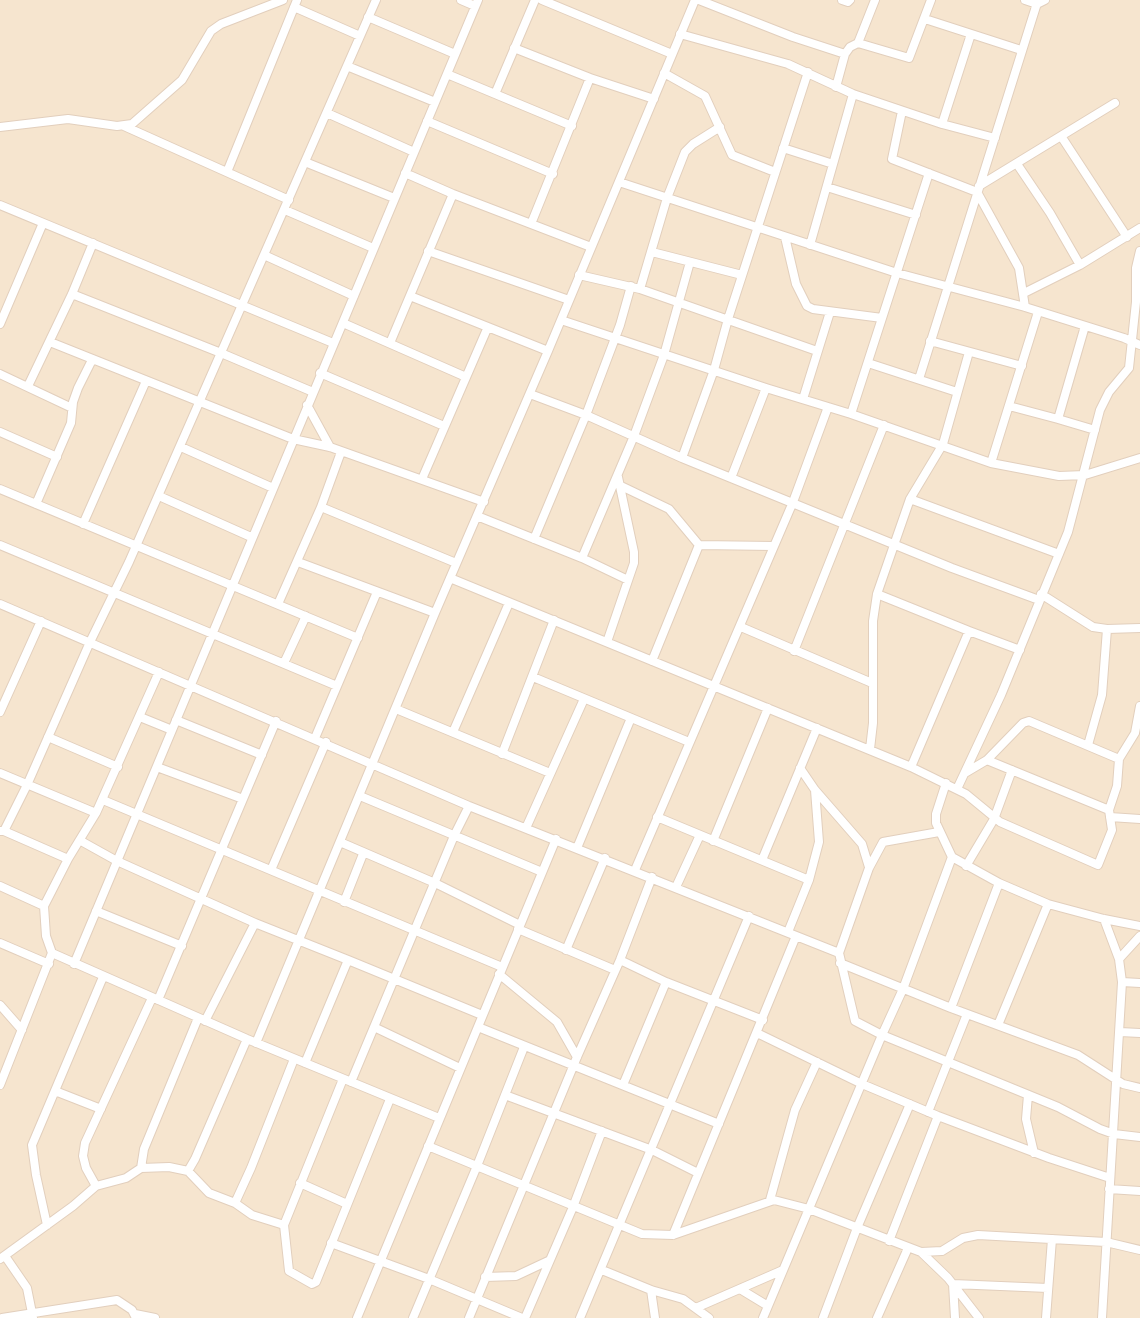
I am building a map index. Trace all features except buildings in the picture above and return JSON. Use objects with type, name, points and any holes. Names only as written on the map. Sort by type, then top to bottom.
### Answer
[{"type":"street","points":[[124,126],[139,119],[182,80],[211,30],[283,0]]},
{"type":"street","points":[[68,859],[2,831],[27,785],[90,642],[159,496],[376,0]]},
{"type":"street","points":[[74,964],[210,633],[477,3],[461,0]]},
{"type":"street","points":[[495,94],[535,0]]},
{"type":"street","points":[[542,0],[672,54]]},
{"type":"street","points":[[188,1171],[298,942],[680,34],[697,0],[845,54]]},
{"type":"street","points":[[842,0],[850,0]]},
{"type":"street","points":[[836,86],[845,54],[850,47],[858,43],[875,0]]},
{"type":"street","points":[[858,43],[908,58],[931,0]]},
{"type":"street","points":[[919,379],[1021,50],[1040,1],[1025,0]]},
{"type":"street","points":[[227,172],[296,4],[360,36]]},
{"type":"street","points":[[368,17],[455,54]]},
{"type":"street","points":[[925,19],[1021,50]]},
{"type":"street","points":[[680,34],[761,55],[808,72],[853,94],[942,124],[995,138]]},
{"type":"street","points":[[942,124],[971,34]]},
{"type":"street","points":[[514,48],[654,100]]},
{"type":"street","points":[[347,66],[435,102]]},
{"type":"street","points":[[682,458],[714,370],[808,72]]},
{"type":"street","points":[[664,73],[705,96],[732,155],[775,172]]},
{"type":"street","points":[[447,74],[572,126]]},
{"type":"street","points":[[531,224],[590,78]]},
{"type":"street","points":[[810,245],[853,94]]},
{"type":"street","points":[[978,189],[1115,103]]},
{"type":"street","points":[[902,111],[892,159],[978,189],[1019,268],[1024,307]]},
{"type":"street","points":[[327,113],[414,152]]},
{"type":"street","points":[[0,127],[68,118],[124,126],[289,200]]},
{"type":"street","points":[[427,121],[553,174]]},
{"type":"street","points":[[534,539],[586,415],[635,287],[652,252],[667,198],[688,147],[720,127]]},
{"type":"street","points":[[1061,136],[1128,237]]},
{"type":"street","points":[[783,148],[834,164]]},
{"type":"street","points":[[306,162],[394,198]]},
{"type":"street","points":[[1017,164],[1080,265]]},
{"type":"street","points":[[405,173],[591,247]]},
{"type":"street","points":[[851,414],[929,173]]},
{"type":"street","points":[[619,182],[897,273],[1024,307],[1136,343]]},
{"type":"street","points":[[827,187],[916,215]]},
{"type":"street","points":[[390,344],[453,194]]},
{"type":"street","points":[[0,205],[333,343]]},
{"type":"street","points":[[285,210],[373,248]]},
{"type":"street","points":[[0,324],[43,223]]},
{"type":"street","points":[[1024,293],[1080,265],[1140,228]]},
{"type":"street","points":[[785,237],[802,299],[813,309],[882,318]]},
{"type":"street","points":[[28,386],[93,243]]},
{"type":"street","points":[[428,251],[569,300]]},
{"type":"street","points":[[957,789],[1020,650],[1076,509],[1100,410],[1109,392],[1129,368],[1136,343],[1136,268],[1140,251]]},
{"type":"street","points":[[652,252],[742,275]]},
{"type":"street","points":[[264,256],[354,296]]},
{"type":"street","points":[[582,558],[619,481],[664,355],[690,262]]},
{"type":"street","points":[[579,275],[635,287],[817,351]]},
{"type":"street","points":[[72,294],[313,391]]},
{"type":"street","points":[[410,296],[548,351]]},
{"type":"street","points":[[803,399],[830,312]]},
{"type":"street","points":[[991,463],[1038,312]]},
{"type":"street","points":[[561,320],[943,444],[991,463],[1059,476],[1085,475],[1140,458]]},
{"type":"street","points":[[343,323],[466,377]]},
{"type":"street","points":[[1058,419],[1085,326]]},
{"type":"street","points":[[422,479],[487,328]]},
{"type":"street","points":[[930,341],[1022,366]]},
{"type":"street","points":[[50,342],[293,439],[330,447],[484,502]]},
{"type":"street","points":[[870,749],[873,723],[873,621],[877,594],[910,499],[943,444],[969,352]]},
{"type":"street","points":[[36,504],[72,419],[78,388],[92,360]]},
{"type":"street","points":[[868,363],[957,393]]},
{"type":"street","points":[[320,373],[444,426]]},
{"type":"street","points":[[0,374],[72,408]]},
{"type":"street","points":[[83,524],[146,382]]},
{"type":"street","points":[[731,478],[766,388]]},
{"type":"street","points":[[530,394],[845,524],[1040,597],[1093,626],[1107,629],[1140,628]]},
{"type":"street","points":[[307,405],[330,447]]},
{"type":"street","points":[[1009,405],[1096,430]]},
{"type":"street","points":[[635,870],[741,627],[793,502],[828,407]]},
{"type":"street","points":[[794,651],[884,425]]},
{"type":"street","points":[[0,432],[57,457]]},
{"type":"street","points":[[181,447],[273,488]]},
{"type":"street","points":[[278,604],[321,507],[341,452]]},
{"type":"street","points":[[619,481],[668,509],[699,545],[774,546]]},
{"type":"street","points":[[607,642],[634,563],[619,481]]},
{"type":"street","points":[[0,489],[358,638]]},
{"type":"street","points":[[159,496],[251,537]]},
{"type":"street","points":[[910,499],[1059,554]]},
{"type":"street","points":[[321,507],[456,563]]},
{"type":"street","points":[[477,516],[582,558],[628,580]]},
{"type":"street","points":[[0,545],[337,686]]},
{"type":"street","points":[[652,661],[699,545]]},
{"type":"street","points":[[298,562],[435,613]]},
{"type":"street","points":[[450,578],[911,767],[957,789],[994,819],[1098,864],[1112,830],[1109,814],[1117,786],[1119,759],[1135,733],[1140,706]]},
{"type":"street","points":[[315,738],[377,592]]},
{"type":"street","points":[[877,594],[1020,650]]},
{"type":"street","points":[[453,732],[509,603]]},
{"type":"street","points":[[0,604],[326,742],[469,806],[839,953]]},
{"type":"street","points":[[284,663],[306,615]]},
{"type":"street","points":[[502,754],[554,620]]},
{"type":"street","points":[[0,712],[41,621]]},
{"type":"street","points":[[741,627],[872,683]]},
{"type":"street","points":[[1088,745],[1102,695],[1107,629]]},
{"type":"street","points":[[911,767],[969,631]]},
{"type":"street","points":[[0,1085],[52,953],[46,936],[44,906],[103,800],[159,672]]},
{"type":"street","points":[[533,677],[689,742]]},
{"type":"street","points":[[526,828],[584,699]]},
{"type":"street","points":[[713,841],[768,708]]},
{"type":"street","points":[[396,709],[550,773]]},
{"type":"street","points":[[139,717],[172,730]]},
{"type":"street","points":[[577,848],[631,718]]},
{"type":"street","points":[[176,720],[262,755]]},
{"type":"street","points":[[96,1186],[86,1168],[83,1156],[85,1143],[181,946],[276,721]]},
{"type":"street","points":[[965,773],[987,760],[1026,722],[1032,722],[1119,759]]},
{"type":"street","points":[[762,860],[817,729]]},
{"type":"street","points":[[48,737],[118,767]]},
{"type":"street","points":[[271,870],[326,742]]},
{"type":"street","points":[[987,760],[1109,814],[1136,818],[1140,813]]},
{"type":"street","points":[[157,767],[243,799]]},
{"type":"street","points":[[800,768],[815,790],[862,844],[869,868]]},
{"type":"street","points":[[966,866],[994,819],[1012,770]]},
{"type":"street","points":[[0,773],[96,813]]},
{"type":"street","points":[[946,783],[936,814],[939,832],[951,857],[999,883],[1048,904],[1140,926]]},
{"type":"street","points":[[673,1235],[763,1020],[792,934],[820,842],[815,790]]},
{"type":"street","points":[[360,796],[542,872]]},
{"type":"street","points":[[103,800],[416,932],[501,971],[557,1022],[575,1062]]},
{"type":"street","points":[[390,1098],[316,1282],[312,1283],[289,1271],[284,1225],[300,1183],[347,1081],[376,1028],[454,836],[469,806]]},
{"type":"street","points":[[657,817],[809,880]]},
{"type":"street","points":[[939,832],[883,842],[869,868],[839,953],[855,1021],[948,1064],[1028,1095],[1114,1134],[1140,1137]]},
{"type":"street","points":[[676,887],[699,835]]},
{"type":"street","points":[[357,1318],[556,839]]},
{"type":"street","points":[[81,841],[117,861],[298,942],[482,1014]]},
{"type":"street","points":[[340,842],[435,883],[566,950],[615,970]]},
{"type":"street","points":[[344,902],[363,854]]},
{"type":"street","points":[[763,1318],[903,989],[951,857]]},
{"type":"street","points":[[566,950],[605,858]]},
{"type":"street","points":[[469,1318],[620,960],[652,877]]},
{"type":"street","points":[[951,1008],[999,883]]},
{"type":"street","points":[[0,886],[44,906]]},
{"type":"street","points":[[998,1025],[1048,904]]},
{"type":"street","points":[[96,911],[181,946]]},
{"type":"street","points":[[580,1318],[749,916]]},
{"type":"street","points":[[1102,1318],[1122,982],[1119,960],[1104,919]]},
{"type":"street","points":[[141,1168],[144,1149],[202,1019],[255,923]]},
{"type":"street","points":[[1119,960],[1140,936]]},
{"type":"street","points":[[0,943],[49,964]]},
{"type":"street","points":[[52,953],[251,1041],[439,1118]]},
{"type":"street","points":[[304,1063],[348,960]]},
{"type":"street","points":[[620,960],[666,982],[763,1020]]},
{"type":"street","points":[[840,963],[1078,1055],[1128,1086],[1140,1088]]},
{"type":"street","points":[[47,1225],[32,1144],[103,977]]},
{"type":"street","points":[[623,1085],[666,982]]},
{"type":"street","points":[[1122,982],[1140,983]]},
{"type":"street","points":[[0,1005],[22,1030]]},
{"type":"street","points":[[929,1112],[967,1014]]},
{"type":"street","points":[[478,1027],[524,1047],[575,1062],[623,1085],[719,1124]]},
{"type":"street","points":[[376,1028],[460,1068]]},
{"type":"street","points":[[1121,1032],[1140,1033]]},
{"type":"street","points":[[757,1033],[862,1084],[938,1116],[1034,1153],[1110,1178]]},
{"type":"street","points":[[413,1318],[524,1047]]},
{"type":"street","points":[[235,1203],[294,1059]]},
{"type":"street","points":[[770,1200],[795,1110],[817,1062]]},
{"type":"street","points":[[55,1091],[101,1109]]},
{"type":"street","points":[[505,1095],[652,1150],[698,1173]]},
{"type":"street","points":[[1028,1095],[1026,1119],[1034,1153]]},
{"type":"street","points":[[823,1318],[909,1104]]},
{"type":"street","points":[[888,1241],[938,1116]]},
{"type":"street","points":[[331,1242],[524,1318],[573,1207],[602,1131]]},
{"type":"street","points":[[428,1146],[642,1234],[673,1235],[770,1200],[780,1200],[921,1252],[942,1251],[970,1236],[1106,1242],[1140,1250]]},
{"type":"street","points":[[33,1315],[27,1288],[2,1257],[96,1186],[126,1178],[141,1168],[169,1167],[188,1171],[209,1193],[235,1203],[253,1215],[284,1225]]},
{"type":"street","points":[[300,1183],[347,1204]]},
{"type":"street","points":[[1110,1189],[1140,1191]]},
{"type":"street","points":[[1046,1318],[1052,1239]]},
{"type":"street","points":[[877,1318],[908,1248]]},
{"type":"street","points":[[921,1252],[953,1284],[979,1318]]},
{"type":"street","points":[[485,1277],[516,1276],[548,1261]]},
{"type":"street","points":[[602,1270],[651,1290],[683,1299],[698,1307],[709,1318]]},
{"type":"street","points":[[698,1307],[783,1270]]},
{"type":"street","points":[[953,1284],[1048,1288]]},
{"type":"street","points":[[953,1284],[954,1318]]},
{"type":"street","points":[[740,1289],[768,1306]]},
{"type":"street","points":[[651,1290],[654,1318]]},
{"type":"street","points":[[2,1318],[117,1300],[135,1316],[155,1318]]},
{"type":"shaded area","points":[[0,0],[1140,0],[1140,1318],[0,1318]]}]
